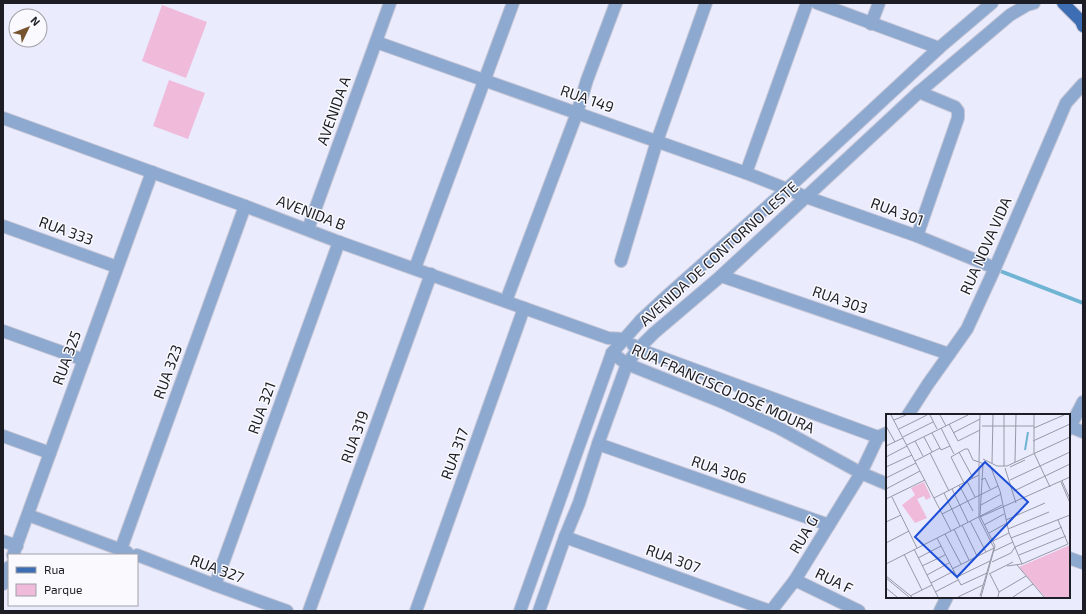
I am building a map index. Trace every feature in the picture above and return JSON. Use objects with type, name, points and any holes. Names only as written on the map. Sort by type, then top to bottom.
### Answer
[{"type":"main road","points":[[1063,3],[1068,3]]},
{"type":"main road","points":[[1063,3],[1081,21],[1083,26]]},
{"type":"street","name":"AVENIDA A","points":[[308,229],[390,3]]},
{"type":"street","points":[[415,268],[513,3]]},
{"type":"street","points":[[506,301],[577,113],[587,80],[616,3]]},
{"type":"street","points":[[621,261],[657,141],[706,3]]},
{"type":"street","points":[[746,173],[807,3]]},
{"type":"street","points":[[817,3],[939,48]]},
{"type":"street","points":[[871,24],[879,3]]},
{"type":"street","name":"AVENIDA DE CONTORNO LESTE","points":[[520,611],[612,353],[641,320],[667,296],[939,48],[992,3]]},
{"type":"street","name":"AVENIDA DE CONTORNO LESTE","points":[[539,611],[565,537],[579,503],[598,444],[627,364],[638,349],[654,333],[721,276],[919,92],[1010,15],[1027,5],[1034,3]]},
{"type":"street","name":"RUA 149","points":[[376,42],[787,188]]},
{"type":"street","name":"RUA NOVA VIDA","points":[[909,414],[967,328],[995,268],[1066,104],[1083,84]]},
{"type":"street","points":[[916,236],[958,118],[958,112],[955,107],[919,92]]},
{"type":"street","name":"AVENIDA B","points":[[3,118],[308,229],[339,242],[608,338],[624,339]]},
{"type":"street","name":"RUA 325","points":[[15,551],[152,172]]},
{"type":"street","name":"RUA 301","points":[[787,188],[806,197],[916,236],[995,268]]},
{"type":"street","name":"RUA 323","points":[[121,549],[245,206]]},
{"type":"street","name":"RUA 333","points":[[3,226],[117,267]]},
{"type":"street","name":"RUA 321","points":[[215,585],[339,242]]},
{"type":"street","name":"RUA 319","points":[[309,611],[431,274]]},
{"type":"street","name":"RUA 303","points":[[721,276],[949,354]]},
{"type":"street","name":"RUA 317","points":[[416,611],[524,308]]},
{"type":"street","points":[[3,331],[84,360]]},
{"type":"street","points":[[608,338],[612,353]]},
{"type":"street","name":"RUA FRANCISCO JOSÉ MOURA","points":[[624,339],[638,349],[883,435]]},
{"type":"street","name":"RUA FRANCISCO JOSÉ MOURA","points":[[612,353],[627,364],[722,402],[778,428],[861,473],[886,484]]},
{"type":"street","points":[[1083,402],[1070,428],[1083,432]]},
{"type":"street","points":[[861,473],[883,435]]},
{"type":"street","points":[[3,436],[50,453]]},
{"type":"street","name":"RUA 306","points":[[598,444],[829,525]]},
{"type":"street","name":"RUA G","points":[[771,611],[795,580],[861,473]]},
{"type":"street","name":"RUA 327","points":[[28,516],[134,554]]},
{"type":"street","name":"RUA 307","points":[[565,537],[771,611]]},
{"type":"street","points":[[3,541],[15,551]]},
{"type":"street","name":"RUA 327","points":[[138,556],[287,611]]},
{"type":"street","points":[[1070,558],[1083,564]]},
{"type":"street","points":[[3,584],[8,570]]},
{"type":"street","name":"RUA F","points":[[795,580],[858,611]]},
{"type":"street","points":[[940,611],[946,598]]},
{"type":"green space","points":[[162,5],[207,22],[186,78],[142,61]]},
{"type":"green space","points":[[169,80],[205,93],[188,139],[153,126]]},
{"type":"waterway","points":[[995,269],[1083,303]]}]
